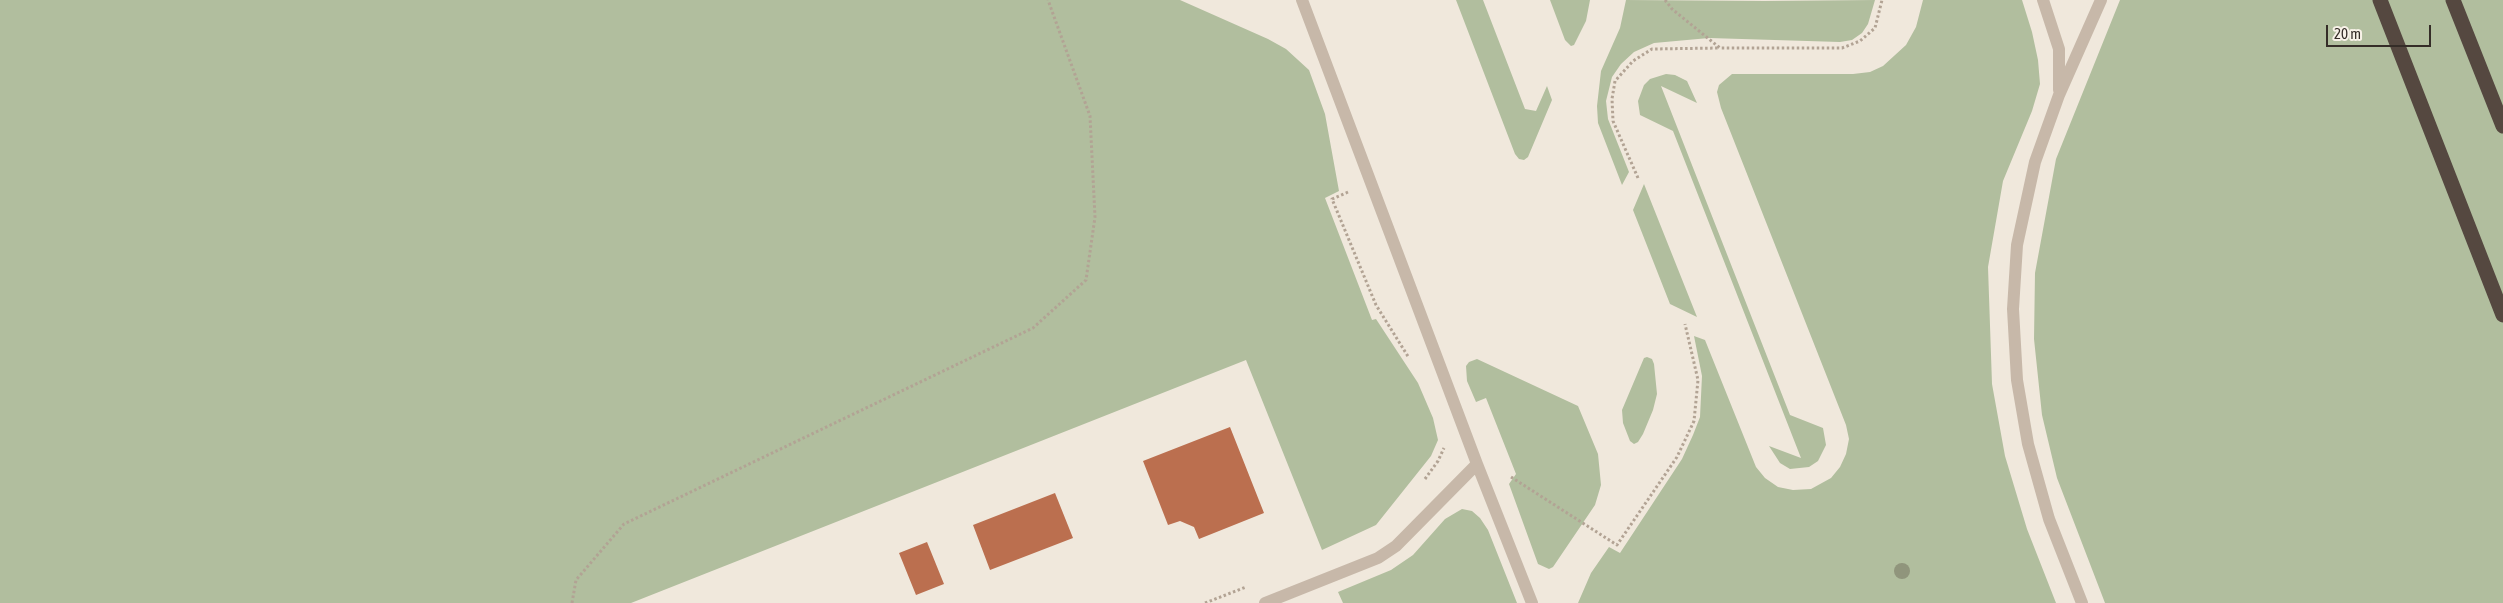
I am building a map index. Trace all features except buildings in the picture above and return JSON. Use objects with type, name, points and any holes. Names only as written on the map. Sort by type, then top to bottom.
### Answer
[{"type":"highway","points":[[2380,0],[2503,315]]},
{"type":"highway","points":[[2453,0],[2503,126]]},
{"type":"lane","points":[[1302,0],[1477,464],[1532,603]]},
{"type":"lane","points":[[2043,0],[2059,49],[2059,95]]},
{"type":"lane","points":[[2082,603],[2049,519],[2028,444],[2017,380],[2014,318],[2017,245],[2034,162],[2059,95],[2101,0]]},
{"type":"lane","points":[[1265,603],[1384,554],[1396,546],[1477,464]]},
{"type":"path","points":[[572,603],[576,580],[624,524],[1033,328],[1086,280],[1096,217],[1090,116],[1048,0]]},
{"type":"path","points":[[1665,0],[1672,9],[1720,48]]},
{"type":"path","points":[[1638,178],[1614,121],[1612,99],[1615,81],[1633,61],[1652,49],[1842,48],[1860,41],[1875,28],[1882,0]]},
{"type":"path","points":[[1372,183],[1332,199],[1376,306],[1413,364]]},
{"type":"path","points":[[1509,471],[1512,479],[1618,545],[1677,457],[1694,421],[1698,380],[1685,324]]},
{"type":"path","points":[[1421,483],[1438,461],[1444,444]]},
{"type":"path","points":[[1205,603],[1250,585]]},
{"type":"green space","points":[[0,0],[1180,0],[1268,39],[1286,49],[1309,70],[1325,114],[1339,191],[1325,198],[1372,320],[1376,319],[1418,383],[1433,418],[1438,440],[1431,456],[1376,525],[1322,550],[1246,360],[631,603],[0,603]]},
{"type":"green space","points":[[1456,0],[1483,0],[1525,109],[1536,111],[1547,86],[1552,100],[1528,157],[1524,160],[1519,159],[1515,154]]},
{"type":"green space","points":[[1550,0],[1590,0],[1586,21],[1574,45],[1571,46],[1565,40]]},
{"type":"green space","points":[[1626,0],[1875,0],[1868,24],[1862,33],[1852,40],[1840,42],[1709,38],[1654,43],[1634,52],[1621,64],[1612,77],[1606,101],[1608,119],[1629,172],[1622,185],[1598,123],[1597,106],[1601,71],[1620,28]]},
{"type":"green space","points":[[1923,0],[2022,0],[2032,32],[2038,60],[2040,84],[2032,111],[2003,181],[1988,267],[1992,384],[2005,456],[2027,529],[2056,603],[1578,603],[1591,573],[1609,547],[1620,553],[1682,459],[1693,435],[1700,417],[1702,376],[1694,336],[1705,340],[1756,467],[1765,478],[1778,487],[1793,490],[1811,489],[1831,478],[1840,467],[1846,454],[1849,439],[1846,425],[1721,108],[1717,92],[1719,85],[1732,74],[1853,74],[1870,72],[1883,66],[1906,45],[1916,27]]},
{"type":"green space","points":[[2120,0],[2503,0],[2503,603],[2105,603],[2057,478],[2042,415],[2034,339],[2035,273],[2056,159]]},
{"type":"green space","points":[[1666,74],[1675,75],[1687,81],[1697,103],[1661,86],[1790,415],[1823,428],[1826,445],[1818,461],[1809,467],[1790,469],[1780,463],[1769,446],[1801,458],[1673,131],[1640,115],[1638,101],[1644,85],[1650,79]]},
{"type":"green space","points":[[1644,184],[1697,317],[1670,304],[1633,210]]},
{"type":"green space","points":[[1644,358],[1652,359],[1654,364],[1657,394],[1653,410],[1643,434],[1638,442],[1634,444],[1630,441],[1623,423],[1622,410]]},
{"type":"green space","points":[[1477,359],[1578,406],[1598,454],[1601,485],[1595,505],[1553,567],[1549,569],[1538,564],[1509,484],[1516,474],[1486,398],[1476,402],[1467,381],[1466,366],[1469,362]]},
{"type":"green space","points":[[1462,509],[1472,511],[1480,518],[1488,530],[1517,603],[1343,603],[1338,592],[1391,570],[1413,555],[1445,519]]}]
